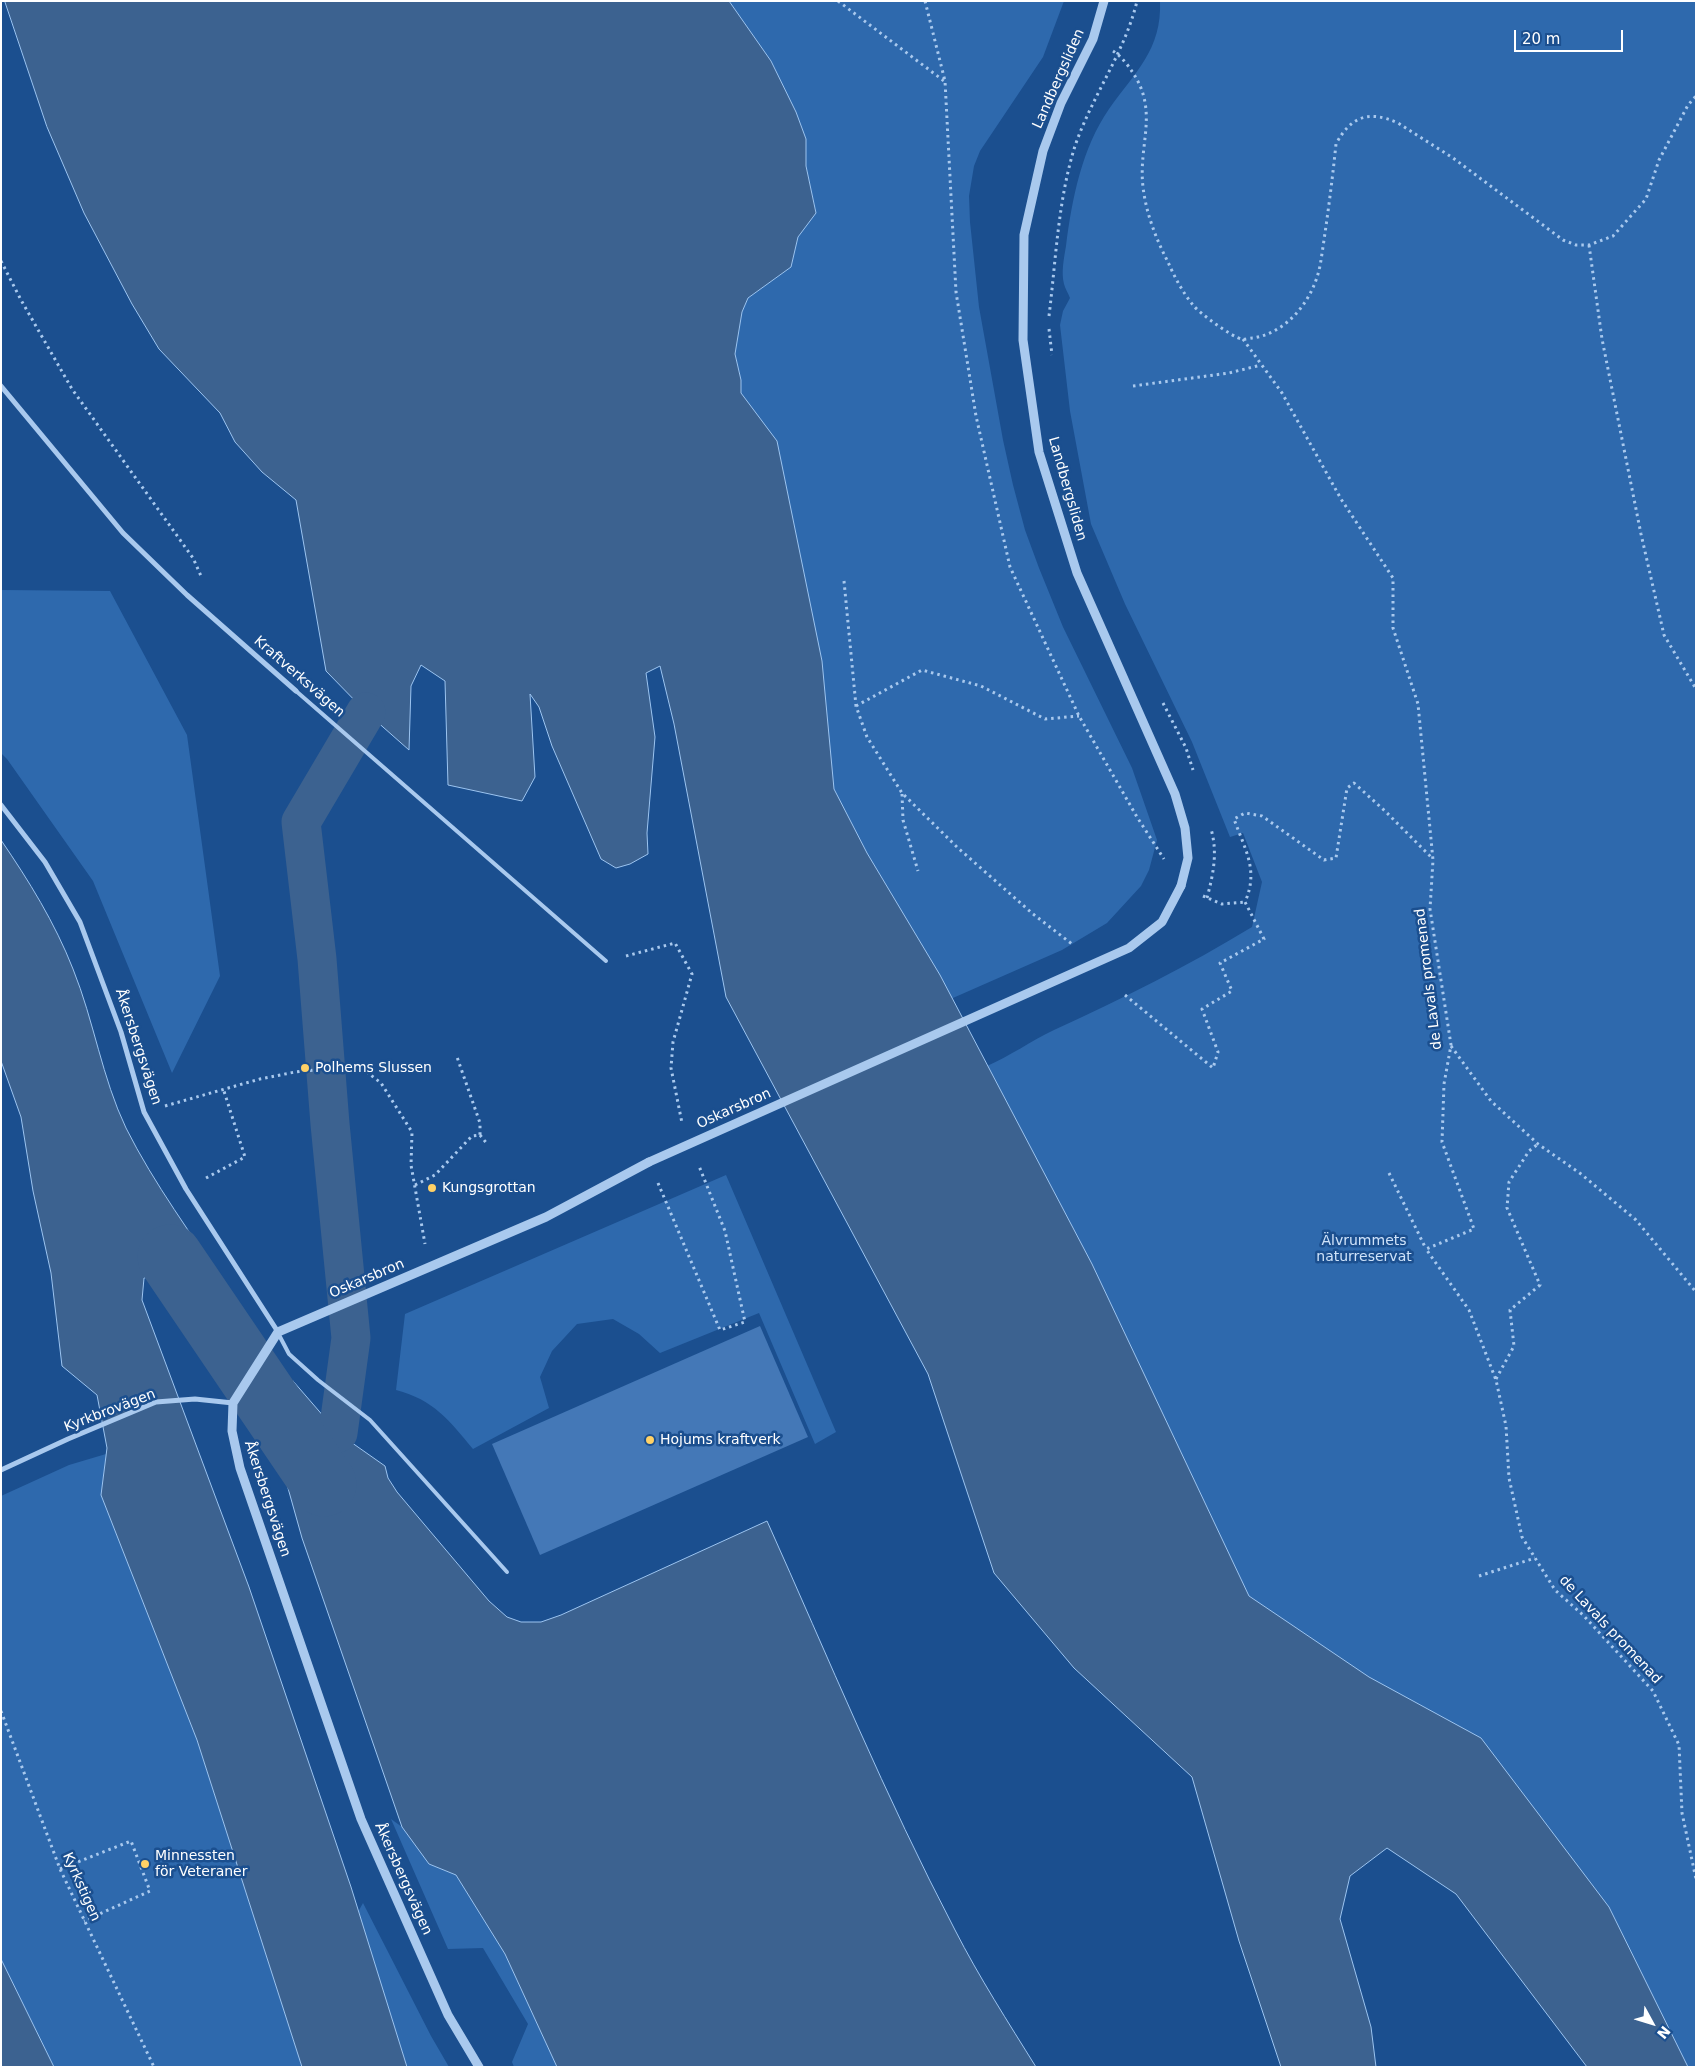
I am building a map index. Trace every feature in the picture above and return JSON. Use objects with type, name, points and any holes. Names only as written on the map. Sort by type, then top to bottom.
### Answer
[{"type":"street","name":"Landbergsliden","points":[[1104,1],[1093,39],[1061,103],[1043,151],[1024,235],[1023,340],[1040,452],[1077,573],[1175,794],[1185,828],[1188,858],[1181,886]]},
{"type":"street","name":"Kraftverksvägen","points":[[1,386],[123,533],[202,608],[296,690]]},
{"type":"street","name":"Åkersbergsvägen","points":[[1,805],[45,862],[80,922],[121,1032],[144,1112],[186,1189],[277,1334],[233,1403],[232,1431],[240,1468],[361,1819],[448,2015],[479,2067]]},
{"type":"street","name":"Oskarsbron","points":[[277,1334],[546,1217],[649,1162],[1129,948],[1162,922],[1181,886]]},
{"type":"street","name":"Kyrkbrovägen","points":[[1,1470],[156,1402],[196,1399],[233,1403]]},
{"type":"lane","name":"Kraftverksvägen","points":[[296,690],[606,961]]},
{"type":"lane","points":[[277,1334],[289,1354],[318,1380],[370,1420],[507,1572]]},
{"type":"path","points":[[838,1],[944,81]]},
{"type":"path","points":[[925,1],[944,81],[956,292],[976,416],[1010,567],[1079,716],[1137,817],[1181,886]]},
{"type":"path","points":[[1052,359],[1048,322],[1060,216],[1075,146],[1094,100],[1117,53],[1137,1]]},
{"type":"path","points":[[1093,39],[1117,53],[1129,66],[1142,86],[1148,114],[1143,151],[1143,186],[1151,224],[1168,263],[1194,306],[1229,334],[1242,340],[1266,336],[1300,310],[1312,290],[1320,269],[1336,144],[1343,130],[1353,120],[1370,117],[1388,119],[1398,123],[1453,158],[1563,240],[1576,245],[1589,246],[1613,236],[1646,199],[1659,160],[1688,105],[1696,96]]},
{"type":"path","points":[[1589,246],[1602,339],[1641,534],[1664,635],[1696,689]]},
{"type":"path","points":[[1,261],[72,389],[193,558],[205,583],[202,608]]},
{"type":"path","name":"de Lavals promenad","points":[[1242,340],[1282,393],[1341,499],[1393,578],[1393,628],[1418,704],[1433,860],[1430,909],[1451,1045],[1444,1084],[1442,1142],[1474,1229],[1426,1249],[1469,1310],[1496,1380],[1506,1426],[1511,1487],[1522,1537],[1554,1590],[1583,1615],[1653,1691],[1678,1745],[1682,1813],[1696,1879]]},
{"type":"path","points":[[1133,386],[1229,373],[1261,365]]},
{"type":"path","points":[[844,581],[856,706],[867,737],[902,793],[958,848],[1033,914],[1072,944]]},
{"type":"path","points":[[856,706],[922,670],[981,686],[1045,719],[1079,716]]},
{"type":"path","points":[[1161,698],[1186,748],[1194,776]]},
{"type":"path","points":[[1124,995],[1213,1068],[1218,1052],[1202,1009],[1232,990],[1220,963],[1264,939],[1246,902],[1251,888],[1252,872],[1234,819],[1245,813],[1262,816],[1324,860],[1336,858],[1347,788],[1354,783],[1385,811],[1433,860]]},
{"type":"path","points":[[902,793],[903,820],[918,871]]},
{"type":"path","points":[[1207,898],[1215,868],[1214,840],[1208,821]]},
{"type":"path","points":[[1222,904],[1246,902]]},
{"type":"path","points":[[606,961],[675,943],[692,974],[673,1042],[672,1068],[674,1089],[685,1130]]},
{"type":"path","points":[[1451,1045],[1490,1101],[1538,1144],[1581,1174],[1636,1220],[1696,1292]]},
{"type":"path","points":[[456,1057],[480,1123],[480,1135],[488,1145]]},
{"type":"path","points":[[144,1112],[223,1088],[295,1072],[359,1066],[381,1083],[412,1132],[411,1165],[429,1267]]},
{"type":"path","points":[[186,1189],[245,1157],[223,1088]]},
{"type":"path","points":[[415,1185],[436,1175],[472,1136],[480,1135]]},
{"type":"path","points":[[1496,1380],[1514,1346],[1510,1310],[1540,1285],[1507,1208],[1509,1182],[1528,1151],[1538,1144]]},
{"type":"path","points":[[649,1162],[720,1330],[745,1322],[725,1231],[696,1158]]},
{"type":"path","points":[[1389,1173],[1426,1249]]},
{"type":"path","points":[[1479,1576],[1535,1558]]},
{"type":"path","name":"Kyrkstigen","points":[[1,1711],[60,1869],[154,2067]]},
{"type":"path","points":[[60,1869],[132,1841],[150,1891],[84,1921]]},
{"type":"green space","points":[[729,1],[1064,1],[1043,57],[980,151],[974,166],[969,196],[979,307],[1003,440],[1025,530],[1063,627],[1132,768],[1157,840],[1149,870],[1141,886],[1107,923],[1062,950],[862,1038],[735,354],[742,312],[748,298],[791,267],[798,237],[816,212],[806,166],[806,139],[771,61]]},
{"type":"green space","name":"Älvrummets naturreservat","points":[[1160,1],[1696,1],[1696,2067],[1647,2067],[1313,1682],[877,1108],[996,1062],[1045,1034],[1179,969],[1252,927],[1262,882],[1243,833],[1230,837],[1192,742],[1125,604],[1091,524],[1070,411],[1060,325],[1063,311],[1070,298],[1064,284],[1063,265],[1071,210],[1085,157],[1109,109],[1145,60],[1152,47],[1157,33]]},
{"type":"green space","points":[[1,590],[110,591],[187,735],[220,976],[172,1073],[93,881],[1,753]]},
{"type":"green space","points":[[726,1175],[836,1432],[815,1444],[759,1313],[660,1353],[639,1334],[613,1319],[577,1324],[552,1351],[540,1377],[549,1408],[473,1449],[448,1420],[431,1405],[421,1399],[396,1390],[405,1314]]},
{"type":"green space","points":[[106,1454],[101,1495],[197,1740],[302,2067],[54,2067],[1,1959],[1,1496],[69,1465]]},
{"type":"green space","points":[[391,1819],[402,1827],[429,1864],[456,1875],[505,1954],[557,2067],[514,2067],[512,2062],[528,2024],[483,1948],[448,1949]]},
{"type":"green space","points":[[363,1903],[431,2036],[449,2067],[407,2067],[358,1912]]},
{"type":"shaded area","points":[[5,1],[729,1],[771,61],[796,112],[806,139],[806,166],[816,213],[798,237],[791,267],[748,298],[742,312],[735,354],[741,380],[741,393],[777,441],[822,661],[834,789],[867,853],[940,975],[1092,1264],[1249,1596],[1369,1677],[1481,1738],[1609,1907],[1688,2067],[1587,2067],[1456,1894],[1387,1848],[1350,1876],[1340,1919],[1371,2027],[1376,2067],[1281,2067],[1239,1941],[1192,1777],[1074,1668],[994,1573],[928,1374],[726,997],[674,724],[660,666],[646,673],[655,737],[647,833],[648,854],[630,864],[616,868],[601,859],[552,746],[539,707],[530,694],[535,777],[522,801],[448,785],[445,681],[421,665],[411,686],[409,750],[366,712],[326,671],[296,500],[262,472],[235,442],[220,413],[159,349],[132,304],[84,213],[47,127]]},
{"type":"shaded area","points":[[1,840],[41,903],[66,952],[87,1009],[104,1069],[126,1128],[161,1190],[227,1288],[228,1309],[225,1325],[215,1338],[198,1350],[157,1275],[144,1278],[142,1300],[249,1587],[351,1887],[407,2067],[302,2067],[197,1740],[101,1495],[107,1448],[97,1395],[62,1366],[51,1273],[33,1191],[21,1117],[1,1061]]},
{"type":"shaded area","points":[[293,1381],[338,1433],[385,1466],[388,1478],[397,1492],[489,1601],[507,1617],[521,1622],[541,1622],[561,1615],[767,1521],[905,1830],[974,1965],[1036,2067],[557,2067],[505,1954],[456,1875],[429,1864],[402,1827],[302,1538],[286,1481],[299,1468],[302,1455],[293,1443],[271,1422],[277,1401]]},
{"type":"shaded area","points":[[1,1959],[54,2067],[1,2067]]},
{"type":"building","name":"Hojums kraftverk","points":[[760,1326],[808,1437],[540,1555],[492,1444]]},
{"type":"waterway","points":[[338,1433],[351,1338],[330,1124],[317,959],[301,822],[366,712]]},
{"type":"waterway","points":[[170,1257],[324,1484]]},
{"type":"place","name":"Polhems Slussen","points":[[305,1068]]},
{"type":"place","name":"Kungsgrottan","points":[[432,1188]]},
{"type":"place","name":"Hojums kraftverk","points":[[650,1440]]},
{"type":"place","name":"Minnessten för Veteraner","points":[[145,1864]]}]
